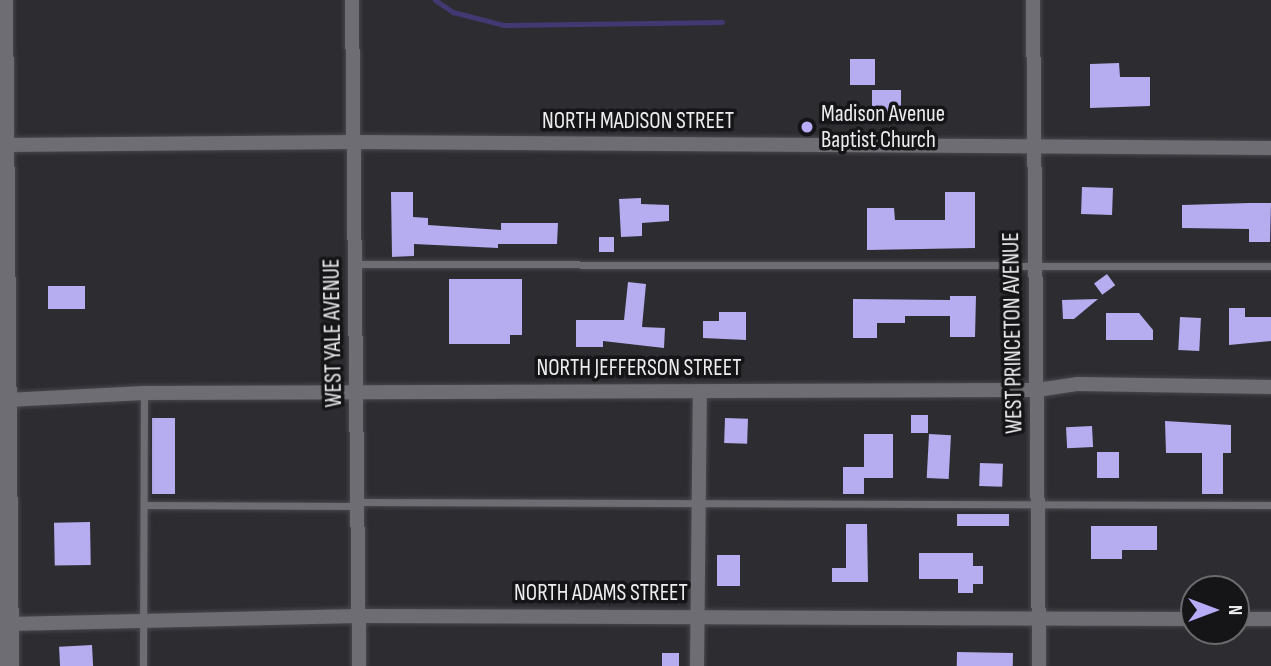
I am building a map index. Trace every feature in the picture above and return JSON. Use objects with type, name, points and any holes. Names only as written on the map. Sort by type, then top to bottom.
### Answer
[{"type":"main road","points":[[3,0],[9,666]]},
{"type":"street","name":"WEST YALE AVENUE","points":[[352,0],[359,666]]},
{"type":"street","name":"WEST PRINCETON AVENUE","points":[[1033,0],[1039,666]]},
{"type":"street","name":"NORTH MADISON STREET","points":[[5,145],[353,142],[1271,148]]},
{"type":"street","name":"NORTH JEFFERSON STREET","points":[[7,400],[144,393],[1037,390],[1077,384],[1271,387]]},
{"type":"street","points":[[697,666],[700,391]]},
{"type":"street","name":"NORTH ADAMS STREET","points":[[9,624],[358,616],[696,615],[1180,619]]},
{"type":"street","points":[[1250,619],[1271,620]]},
{"type":"lane","points":[[355,264],[1271,267]]},
{"type":"lane","points":[[143,666],[144,393]]},
{"type":"lane","points":[[144,505],[698,502],[1271,505]]},
{"type":"building","points":[[850,59],[875,59],[875,85],[850,85]]},
{"type":"building","points":[[1119,63],[1120,77],[1150,77],[1150,106],[1090,108],[1090,64]]},
{"type":"building","points":[[872,90],[901,90],[901,116],[872,116]]},
{"type":"building","points":[[1082,187],[1113,188],[1112,215],[1081,214]]},
{"type":"building","points":[[391,192],[413,192],[413,217],[428,218],[428,225],[501,230],[501,223],[558,223],[557,244],[498,244],[498,248],[414,244],[414,256],[392,257]]},
{"type":"building","points":[[945,192],[975,192],[975,248],[867,250],[867,208],[894,208],[895,220],[945,220]]},
{"type":"building","points":[[641,198],[641,204],[669,205],[669,221],[642,223],[642,236],[621,237],[619,199]]},
{"type":"building","points":[[1271,203],[1270,242],[1249,242],[1249,229],[1182,228],[1182,205]]},
{"type":"building","points":[[599,237],[614,237],[614,252],[599,252]]},
{"type":"building","points":[[1107,274],[1115,285],[1102,295],[1094,283]]},
{"type":"building","points":[[449,279],[522,279],[522,335],[510,335],[510,344],[449,344]]},
{"type":"building","points":[[628,282],[646,284],[642,327],[665,328],[664,348],[603,341],[603,347],[576,347],[576,320],[624,320]]},
{"type":"building","points":[[48,286],[85,286],[85,309],[48,309]]},
{"type":"building","points":[[950,296],[976,296],[975,337],[950,337],[950,316],[905,316],[905,323],[877,323],[877,338],[853,338],[853,299],[950,300]]},
{"type":"building","points":[[1098,299],[1074,319],[1063,319],[1062,300]]},
{"type":"building","points":[[1229,308],[1245,308],[1245,317],[1271,317],[1271,341],[1229,345]]},
{"type":"building","points":[[719,312],[746,312],[746,340],[703,338],[703,321],[719,321]]},
{"type":"building","points":[[1106,313],[1139,313],[1153,330],[1153,340],[1106,340]]},
{"type":"building","points":[[1180,317],[1201,318],[1199,351],[1178,350]]},
{"type":"building","points":[[911,415],[928,415],[928,433],[911,433]]},
{"type":"building","points":[[152,418],[175,418],[175,494],[152,494]]},
{"type":"building","points":[[725,418],[748,419],[747,444],[724,443]]},
{"type":"building","points":[[1165,421],[1231,425],[1231,453],[1223,453],[1223,494],[1202,494],[1202,453],[1166,453]]},
{"type":"building","points":[[1092,426],[1093,447],[1067,448],[1066,427]]},
{"type":"building","points":[[864,434],[893,434],[893,478],[864,478],[864,494],[843,494],[843,467],[864,467]]},
{"type":"building","points":[[929,434],[951,435],[949,479],[927,478]]},
{"type":"building","points":[[1097,452],[1119,452],[1119,478],[1097,478]]},
{"type":"building","points":[[980,463],[1003,464],[1002,487],[979,486]]},
{"type":"building","points":[[957,514],[1009,514],[1009,526],[957,526]]},
{"type":"building","points":[[90,522],[91,565],[55,566],[54,523]]},
{"type":"building","points":[[846,524],[867,524],[868,582],[832,582],[832,568],[846,568]]},
{"type":"building","points":[[1091,526],[1157,526],[1157,550],[1122,550],[1122,559],[1091,559]]},
{"type":"building","points":[[919,553],[973,553],[973,566],[983,566],[983,584],[973,584],[973,593],[958,593],[958,579],[919,579]]},
{"type":"building","points":[[717,555],[740,555],[740,586],[717,586]]},
{"type":"building","points":[[92,645],[93,666],[60,666],[59,647]]},
{"type":"building","points":[[957,652],[1013,653],[1013,666],[957,666]]},
{"type":"building","points":[[662,653],[679,653],[679,666],[662,666]]},
{"type":"waterway","points":[[435,0],[453,12],[504,25],[722,22]]},
{"type":"place","name":"Madison Avenue Baptist Church","points":[[807,127]]}]
